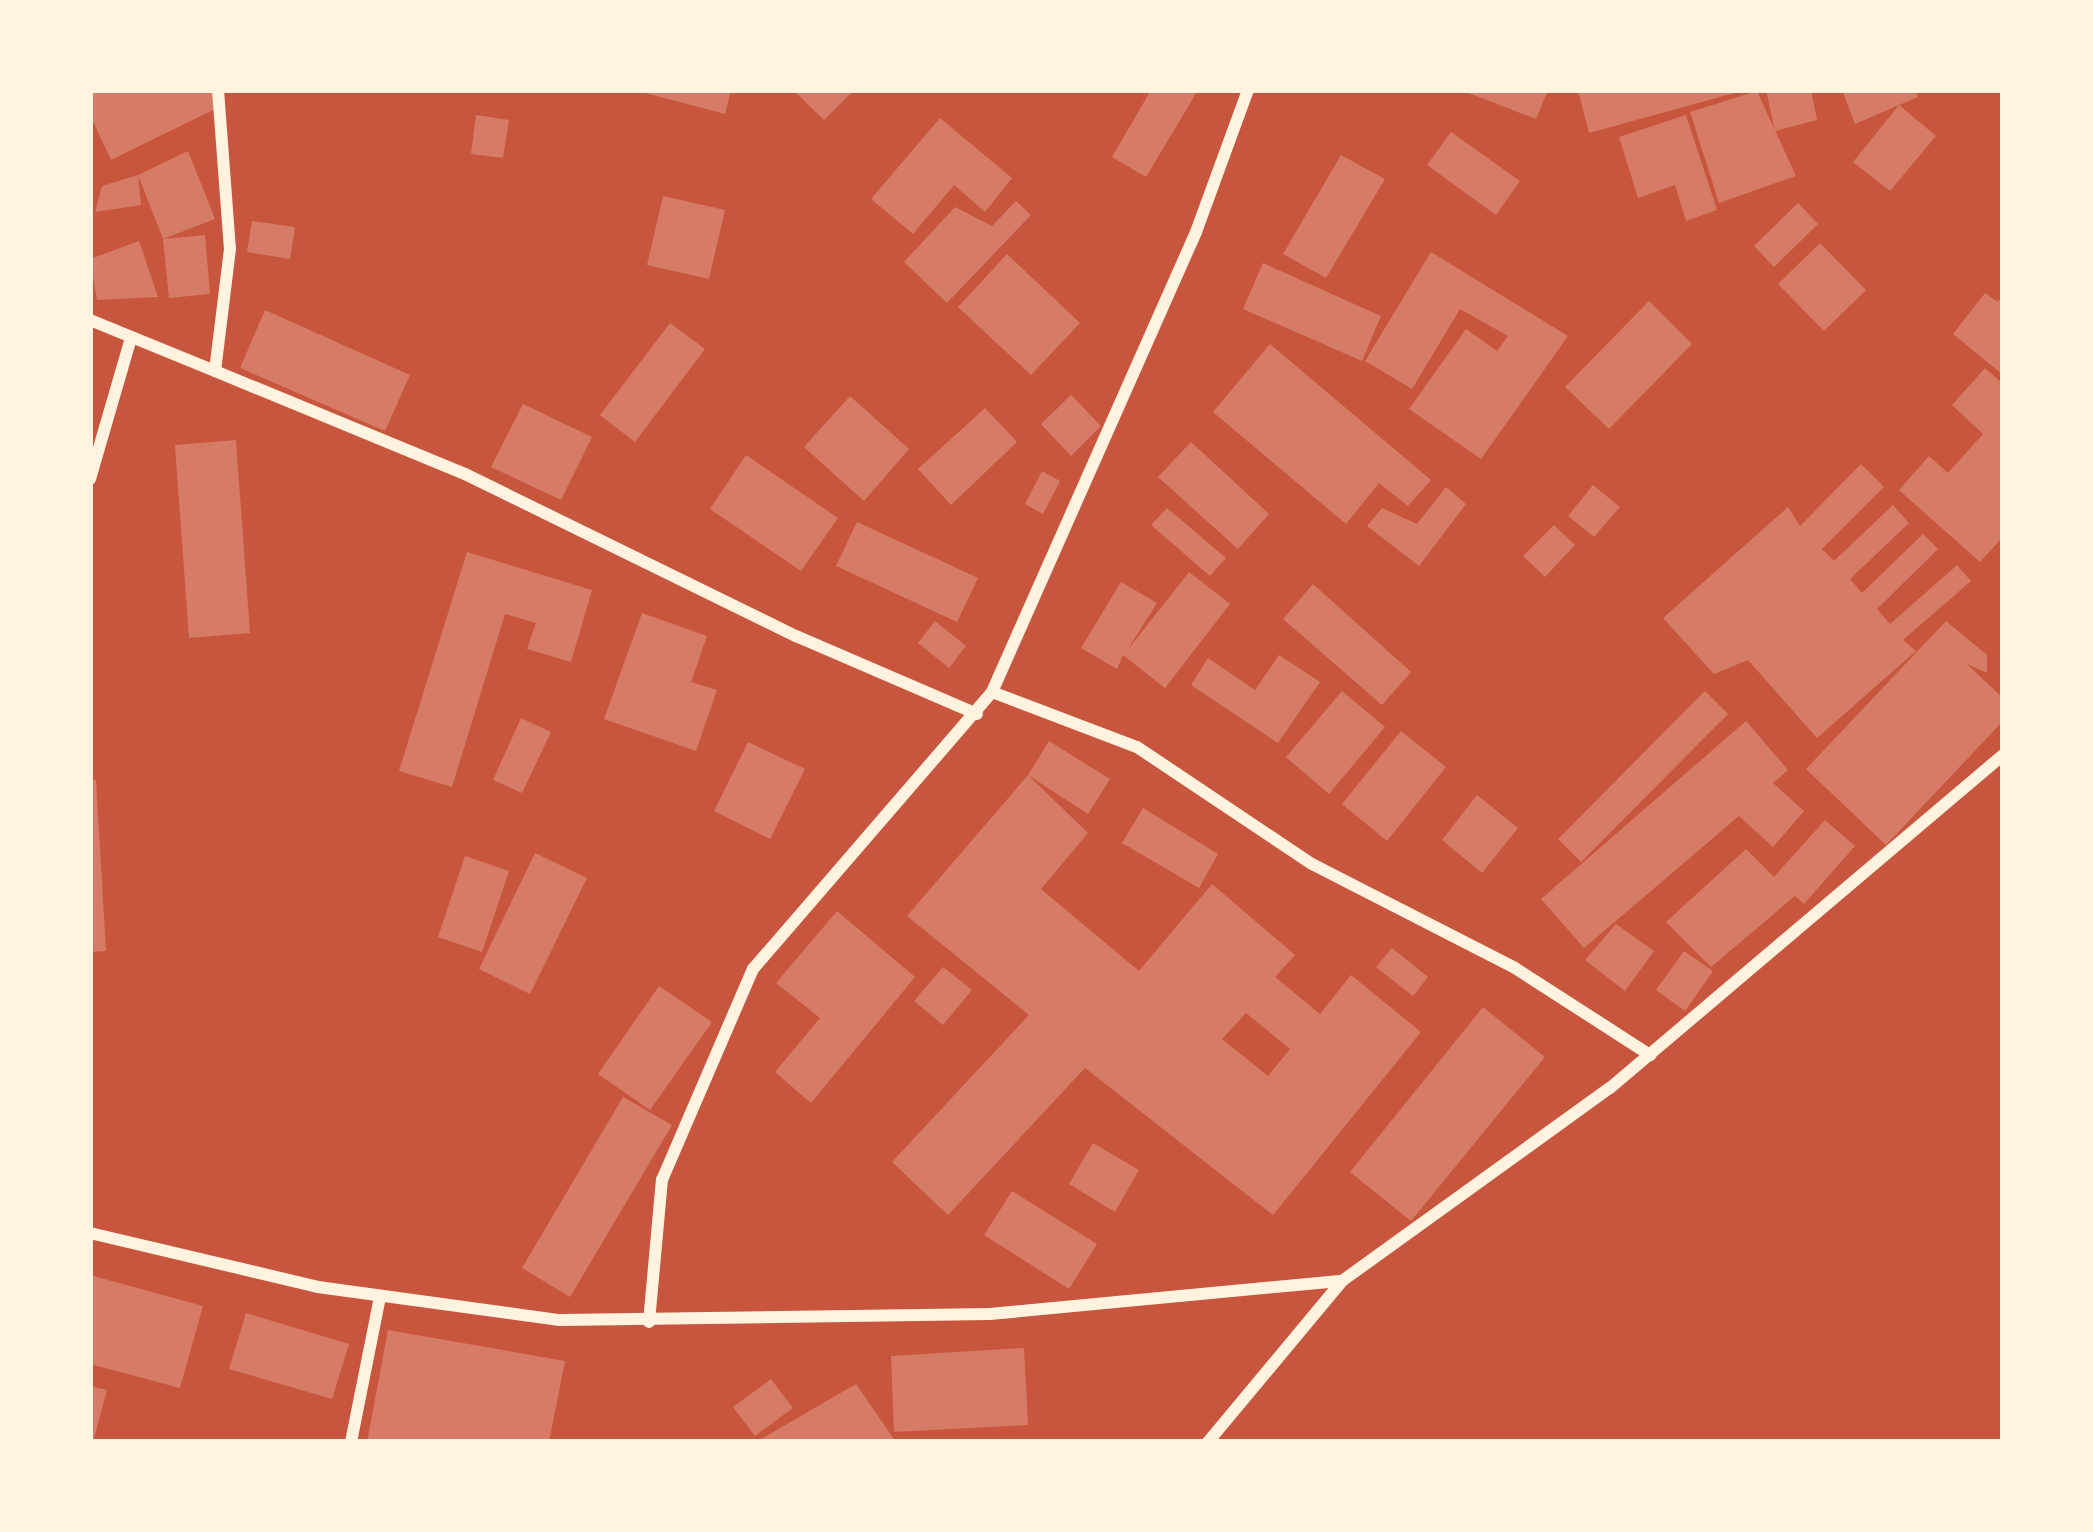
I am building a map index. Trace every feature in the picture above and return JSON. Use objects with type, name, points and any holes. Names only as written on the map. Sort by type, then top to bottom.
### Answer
[{"type":"street","points":[[215,371],[230,249],[218,90]]},
{"type":"street","points":[[649,1322],[652,1224],[662,1180],[753,969],[992,692],[1196,232],[1248,90]]},
{"type":"street","points":[[90,320],[130,341],[465,474],[796,636],[977,714]]},
{"type":"street","points":[[90,479],[130,341]]},
{"type":"street","points":[[992,692],[1137,747],[1332,876],[1515,968],[1650,1055]]},
{"type":"street","points":[[1208,1442],[1342,1281],[1650,1055],[2003,755]]},
{"type":"street","points":[[90,1233],[380,1297],[560,1320],[990,1314],[1342,1281]]},
{"type":"street","points":[[351,1442],[380,1297]]},
{"type":"building","points":[[90,90],[211,90],[219,107],[111,160],[90,115]]},
{"type":"building","points":[[634,90],[731,90],[725,114]]},
{"type":"building","points":[[793,90],[854,90],[824,120]]},
{"type":"building","points":[[1151,90],[1198,90],[1146,177],[1112,157]]},
{"type":"building","points":[[1461,90],[1548,90],[1536,119]]},
{"type":"building","points":[[1578,90],[1742,90],[1742,91],[1589,133]]},
{"type":"building","points":[[1766,90],[1811,90],[1817,120],[1775,131]]},
{"type":"building","points":[[1842,90],[1915,90],[1918,97],[1855,124]]},
{"type":"building","points":[[1757,91],[1796,176],[1719,203],[1690,112]]},
{"type":"building","points":[[1899,105],[1936,136],[1890,191],[1853,162]]},
{"type":"building","points":[[476,115],[509,120],[503,158],[471,154]]},
{"type":"building","points":[[1686,115],[1717,210],[1686,221],[1675,185],[1638,198],[1619,137]]},
{"type":"building","points":[[940,118],[1012,178],[985,212],[954,185],[913,234],[871,199]]},
{"type":"building","points":[[1451,132],[1520,181],[1496,215],[1427,165]]},
{"type":"building","points":[[188,151],[215,219],[163,239],[138,175]]},
{"type":"building","points":[[1341,155],[1385,179],[1326,278],[1283,254]]},
{"type":"building","points":[[138,175],[141,205],[95,212],[102,186]]},
{"type":"building","points":[[663,196],[725,210],[709,279],[647,265]]},
{"type":"building","points":[[1016,201],[1031,215],[947,303],[904,262],[955,207],[992,226]]},
{"type":"building","points":[[1798,203],[1818,224],[1774,267],[1754,246]]},
{"type":"building","points":[[252,221],[295,227],[290,259],[247,252]]},
{"type":"building","points":[[205,235],[210,294],[169,298],[163,239]]},
{"type":"building","points":[[139,241],[158,297],[97,300],[90,259]]},
{"type":"building","points":[[1820,243],[1866,290],[1824,331],[1778,284]]},
{"type":"building","points":[[1431,252],[1568,336],[1481,459],[1409,409],[1466,329],[1497,351],[1508,336],[1460,309],[1412,389],[1365,361]]},
{"type":"building","points":[[1007,254],[1080,323],[1031,375],[958,307]]},
{"type":"building","points":[[1263,263],[1381,316],[1362,361],[1243,309]]},
{"type":"building","points":[[1985,293],[1998,302],[2003,296],[2003,375],[1953,334]]},
{"type":"building","points":[[1649,301],[1692,344],[1609,429],[1565,387]]},
{"type":"building","points":[[265,310],[410,375],[385,431],[240,368]]},
{"type":"building","points":[[670,323],[705,349],[635,442],[600,415]]},
{"type":"building","points":[[1270,344],[1431,480],[1408,506],[1379,483],[1346,524],[1213,412]]},
{"type":"building","points":[[1985,368],[2003,384],[2003,537],[1980,562],[1899,490],[1929,456],[1948,473],[1983,434],[1952,405]]},
{"type":"building","points":[[1071,395],[1101,426],[1071,456],[1041,424]]},
{"type":"building","points":[[850,396],[909,449],[864,501],[804,447]]},
{"type":"building","points":[[523,404],[592,437],[561,500],[491,467]]},
{"type":"building","points":[[985,408],[1017,442],[951,505],[918,469]]},
{"type":"building","points":[[236,440],[250,633],[189,638],[175,445]]},
{"type":"building","points":[[1191,442],[1269,514],[1238,549],[1158,477]]},
{"type":"building","points":[[746,455],[838,518],[801,571],[710,509]]},
{"type":"building","points":[[1861,464],[1884,487],[1822,549],[1834,561],[1893,505],[1909,523],[1850,579],[1862,593],[1923,534],[1938,549],[1877,609],[1890,624],[1957,565],[1971,581],[1903,640],[1916,651],[1817,738],[1748,660],[1714,674],[1663,618],[1788,507],[1800,526]]},
{"type":"building","points":[[1042,471],[1060,481],[1043,514],[1025,504]]},
{"type":"building","points":[[1593,485],[1620,507],[1594,537],[1568,516]]},
{"type":"building","points":[[1446,487],[1466,504],[1419,566],[1367,526],[1382,508],[1417,524]]},
{"type":"building","points":[[1167,508],[1226,558],[1210,576],[1151,525]]},
{"type":"building","points":[[857,522],[978,578],[957,622],[836,566]]},
{"type":"building","points":[[1554,525],[1575,545],[1545,577],[1523,556]]},
{"type":"building","points":[[467,552],[592,590],[571,662],[527,649],[536,623],[505,614],[452,787],[399,771]]},
{"type":"building","points":[[1189,572],[1230,604],[1165,688],[1123,655],[1117,669],[1081,648],[1121,582],[1157,603],[1126,652]]},
{"type":"building","points":[[1313,584],[1411,672],[1382,705],[1283,619]]},
{"type":"building","points":[[642,613],[707,636],[691,682],[717,690],[696,751],[604,719]]},
{"type":"building","points":[[935,621],[966,646],[949,668],[918,643]]},
{"type":"building","points":[[1946,621],[1987,655],[1987,673],[1967,664],[2003,698],[2003,721],[1886,845],[1806,769]]},
{"type":"building","points":[[1279,655],[1320,682],[1278,743],[1191,685],[1208,658],[1255,690]]},
{"type":"building","points":[[1342,691],[1385,727],[1329,794],[1286,757]]},
{"type":"building","points":[[1705,691],[1728,714],[1581,862],[1558,839]]},
{"type":"building","points":[[521,718],[551,732],[522,793],[493,780]]},
{"type":"building","points":[[1746,721],[1788,770],[1773,783],[1804,811],[1773,847],[1739,816],[1584,948],[1541,899]]},
{"type":"building","points":[[1401,731],[1446,767],[1387,841],[1342,804]]},
{"type":"building","points":[[1049,741],[1110,779],[1088,814],[1028,775]]},
{"type":"building","points":[[748,742],[805,769],[770,839],[714,811]]},
{"type":"building","points":[[1028,775],[1088,833],[1041,889],[1139,971],[1212,884],[1295,955],[1275,977],[1320,1014],[1351,975],[1421,1032],[1273,1215],[1085,1068],[948,1215],[892,1162],[1029,1015],[907,916]],"holes":[[[1246,1013],[1290,1049],[1268,1076],[1222,1039]]]},
{"type":"building","points":[[96,780],[106,951],[90,952],[90,781]]},
{"type":"building","points":[[1477,795],[1518,828],[1482,873],[1442,840]]},
{"type":"building","points":[[1143,808],[1218,854],[1199,888],[1122,843]]},
{"type":"building","points":[[1825,820],[1855,846],[1804,904],[1795,896],[1711,967],[1666,922],[1746,849],[1774,877]]},
{"type":"building","points":[[535,853],[587,878],[530,994],[479,969]]},
{"type":"building","points":[[465,856],[509,871],[482,952],[438,937]]},
{"type":"building","points":[[837,911],[915,977],[811,1103],[775,1072],[820,1018],[776,983]]},
{"type":"building","points":[[1616,924],[1654,951],[1625,991],[1585,960]]},
{"type":"building","points":[[1392,948],[1428,977],[1413,996],[1376,967]]},
{"type":"building","points":[[1684,951],[1713,971],[1685,1011],[1656,990]]},
{"type":"building","points":[[943,967],[972,990],[943,1025],[914,1001]]},
{"type":"building","points":[[659,986],[712,1022],[650,1110],[598,1074]]},
{"type":"building","points":[[1483,1007],[1545,1057],[1411,1221],[1350,1172]]},
{"type":"building","points":[[623,1097],[672,1125],[570,1297],[522,1268]]},
{"type":"building","points":[[1093,1143],[1139,1170],[1115,1212],[1069,1184]]},
{"type":"building","points":[[1012,1191],[1097,1244],[1069,1289],[984,1235]]},
{"type":"building","points":[[90,1275],[203,1306],[180,1388],[90,1364]]},
{"type":"building","points":[[246,1313],[349,1344],[332,1399],[229,1369]]},
{"type":"building","points":[[388,1330],[565,1361],[549,1442],[367,1442]]},
{"type":"building","points":[[1024,1348],[1028,1425],[894,1432],[891,1356]]},
{"type":"building","points":[[771,1379],[793,1408],[755,1436],[733,1407]]},
{"type":"building","points":[[856,1384],[896,1442],[756,1442]]},
{"type":"building","points":[[90,1386],[107,1390],[93,1442],[90,1442]]}]
